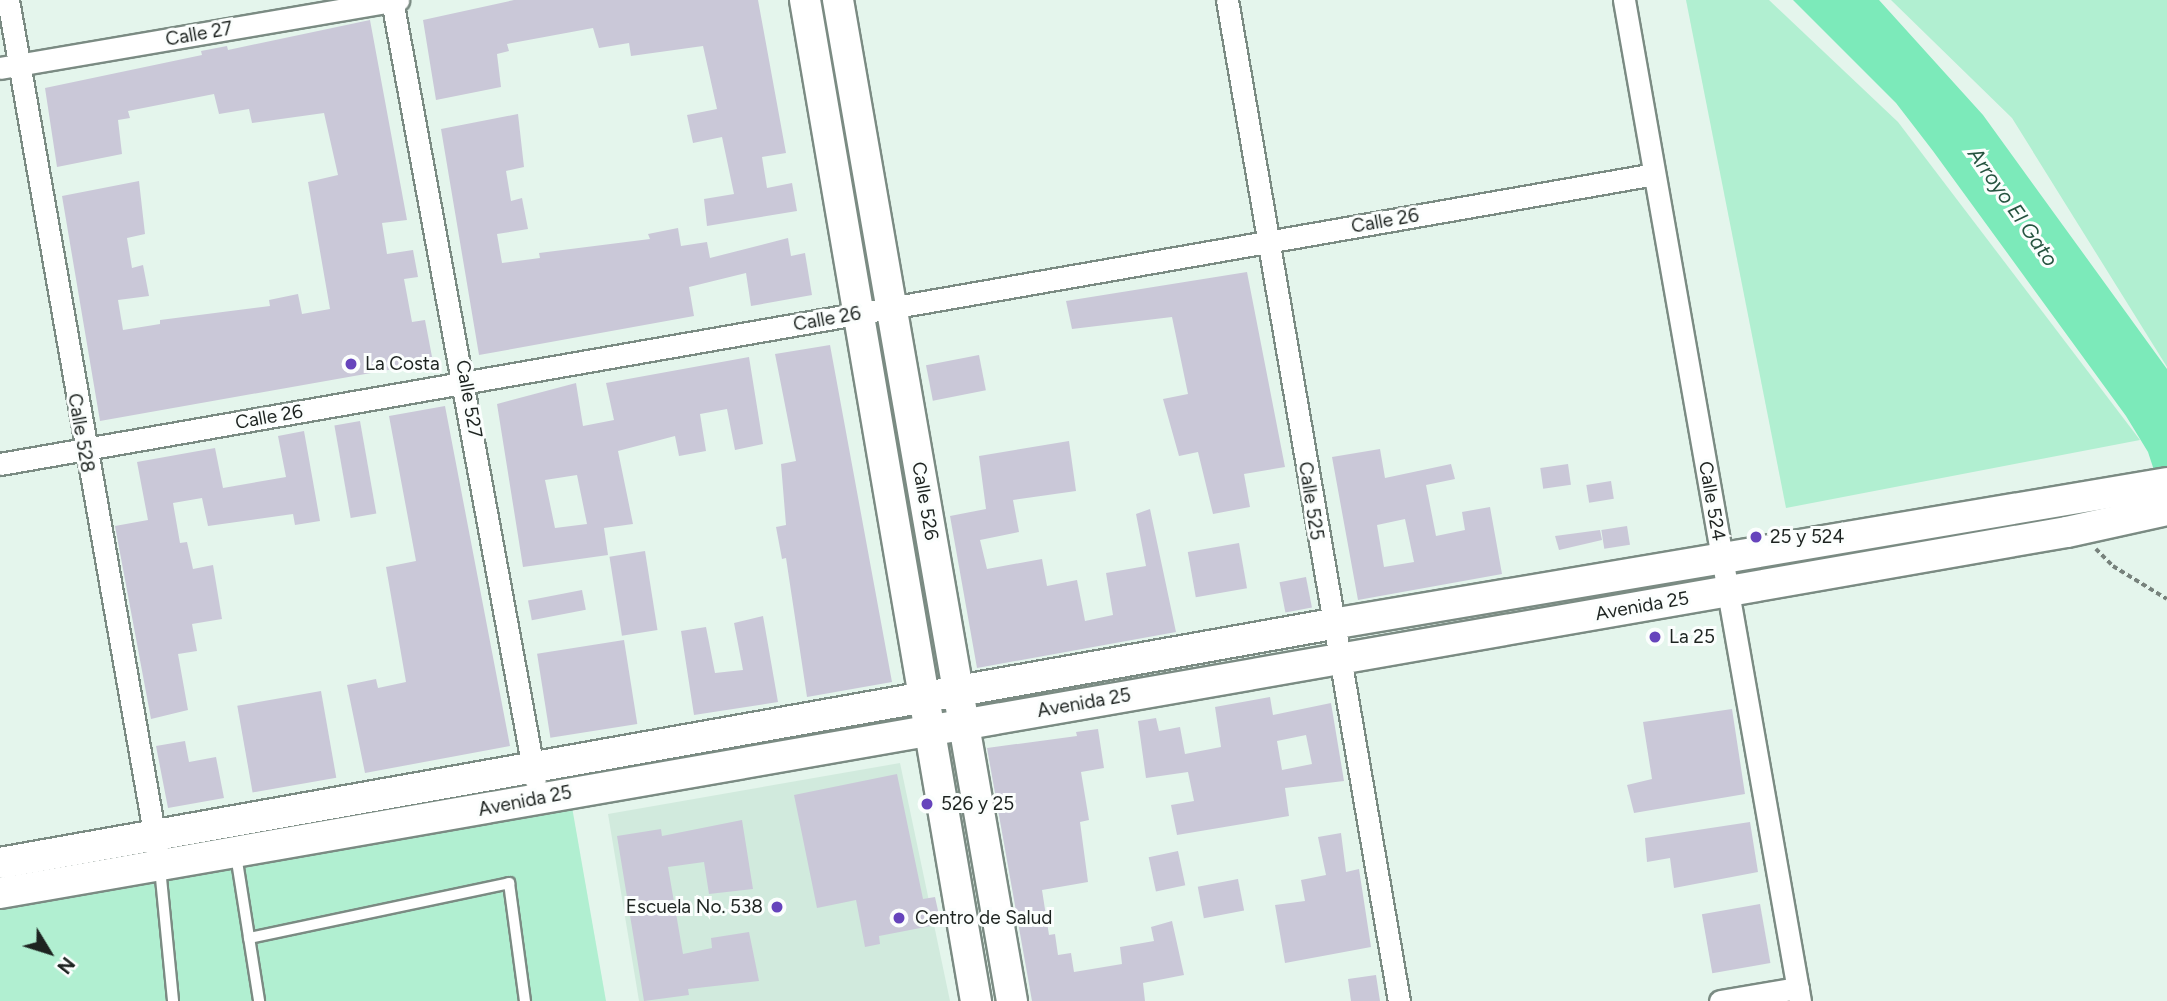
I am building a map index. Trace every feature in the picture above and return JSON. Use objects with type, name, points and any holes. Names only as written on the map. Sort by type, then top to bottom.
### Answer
[{"type":"main road","name":"Calle 526","points":[[805,0],[922,698],[976,1001]]},
{"type":"main road","name":"Calle 526","points":[[838,0],[1012,1001]]},
{"type":"main road","name":"Avenida 25","points":[[0,863],[157,851],[236,852],[2078,530],[2167,483]]},
{"type":"main road","name":"Avenida 25","points":[[0,893],[157,851],[534,771],[1332,624],[1722,559],[2133,503],[2167,510]]},
{"type":"street","name":"Calle 528","points":[[8,0],[10,67],[84,450],[157,851]]},
{"type":"street","name":"Calle 527","points":[[393,0],[466,382],[538,800]]},
{"type":"street","name":"Calle 27","points":[[10,67],[398,0]]},
{"type":"street","name":"Calle 525","points":[[1227,0],[1338,659],[1399,1001]]},
{"type":"street","name":"Calle 524","points":[[1623,0],[1799,995]]},
{"type":"street","name":"Calle 26","points":[[0,464],[1654,174]]},
{"type":"street","points":[[1720,1001],[1799,995]]},
{"type":"lane","points":[[157,851],[173,1001]]},
{"type":"lane","points":[[236,852],[259,1001]]},
{"type":"lane","points":[[249,938],[509,883],[525,1001]]},
{"type":"path","points":[[2078,530],[2113,566],[2167,599]]},
{"type":"shaded area","points":[[1686,0],[1769,0],[1898,122],[2140,440],[1786,508]]},
{"type":"shaded area","points":[[1891,0],[2167,0],[2167,367],[2012,118]]},
{"type":"shaded area","name":"Escuela No. 538","points":[[900,763],[950,1001],[639,1001],[608,814]]},
{"type":"shaded area","points":[[572,807],[606,1001],[0,1001],[0,906]]},
{"type":"water","name":"Arroyo El Gato","points":[[1793,0],[1879,0],[1983,115],[2167,369],[2167,510],[2148,452],[2126,416],[1933,151],[1896,103]]},
{"type":"building","points":[[514,0],[758,0],[786,153],[762,157],[767,188],[792,183],[797,211],[707,226],[704,199],[734,194],[722,137],[693,143],[687,115],[717,109],[703,46],[631,56],[629,43],[599,48],[593,28],[507,44],[509,51],[497,54],[501,87],[436,100],[423,20]]},
{"type":"building","points":[[370,20],[407,220],[382,223],[387,254],[413,250],[418,277],[404,279],[412,322],[425,320],[433,362],[100,421],[62,196],[139,181],[145,234],[127,238],[132,268],[143,265],[149,296],[118,300],[123,330],[160,324],[160,320],[270,306],[269,300],[298,294],[302,314],[330,309],[308,182],[338,175],[324,113],[252,123],[249,109],[219,114],[214,94],[128,111],[130,118],[118,120],[122,154],[57,167],[45,88],[202,55],[201,51],[227,46],[228,50]]},
{"type":"building","points":[[518,114],[524,167],[506,171],[511,201],[522,198],[528,229],[497,234],[502,263],[540,258],[539,253],[650,239],[648,234],[678,228],[681,246],[707,242],[710,258],[788,238],[791,256],[805,253],[812,295],[751,306],[746,273],[689,287],[694,316],[479,355],[441,129]]},
{"type":"building","points":[[1247,272],[1285,467],[1244,474],[1250,507],[1213,514],[1198,452],[1179,456],[1163,399],[1188,394],[1172,317],[1072,329],[1066,301]]},
{"type":"building","points":[[830,345],[892,682],[807,697],[786,558],[782,559],[776,527],[786,525],[781,464],[796,461],[775,354]]},
{"type":"building","points":[[979,355],[986,390],[933,401],[926,365]]},
{"type":"building","points":[[749,357],[763,444],[735,450],[727,409],[700,414],[706,451],[679,456],[675,436],[618,451],[633,524],[604,528],[608,555],[523,567],[497,404],[576,383],[583,426],[614,420],[606,383]],"holes":[[[577,475],[587,524],[555,528],[545,480]]]},
{"type":"building","points":[[445,406],[510,746],[365,773],[347,685],[376,679],[378,688],[406,682],[386,567],[416,561],[389,416]]},
{"type":"building","points":[[360,421],[376,514],[351,518],[334,426]]},
{"type":"building","points":[[304,431],[320,521],[295,525],[293,514],[208,526],[202,498],[173,503],[180,543],[187,542],[193,569],[213,565],[222,619],[192,624],[197,651],[178,654],[188,710],[151,719],[115,526],[148,520],[137,462],[215,448],[223,488],[286,477],[278,436]]},
{"type":"building","points":[[1069,441],[1076,491],[1013,500],[1019,532],[980,540],[987,569],[1042,559],[1047,586],[1077,580],[1085,621],[1113,615],[1106,573],[1146,566],[1136,514],[1150,509],[1176,632],[977,668],[950,516],[986,509],[979,456]]},
{"type":"building","points":[[1380,449],[1385,478],[1451,464],[1455,479],[1426,485],[1436,536],[1465,530],[1462,512],[1490,507],[1502,574],[1358,600],[1332,457]],"holes":[[[1405,519],[1414,562],[1384,567],[1377,525]]]},
{"type":"building","points":[[1568,464],[1571,485],[1543,489],[1540,468]]},
{"type":"building","points":[[1611,481],[1614,499],[1589,503],[1586,485]]},
{"type":"building","points":[[1627,526],[1630,545],[1604,549],[1601,530]]},
{"type":"building","points":[[1600,530],[1602,540],[1559,550],[1555,536]]},
{"type":"building","points":[[1239,543],[1247,588],[1196,597],[1188,552]]},
{"type":"building","points":[[645,551],[658,630],[622,636],[609,557]]},
{"type":"building","points":[[1306,577],[1312,607],[1285,613],[1279,582]]},
{"type":"building","points":[[582,590],[586,610],[532,620],[528,600]]},
{"type":"building","points":[[763,616],[778,702],[694,715],[681,631],[706,627],[715,673],[743,670],[734,623]]},
{"type":"building","points":[[624,640],[637,724],[550,738],[537,654]]},
{"type":"building","points":[[321,691],[336,778],[253,792],[237,706]]},
{"type":"building","points":[[1270,697],[1273,715],[1331,703],[1344,781],[1285,788],[1289,816],[1177,835],[1171,805],[1194,801],[1188,772],[1146,778],[1138,721],[1156,718],[1159,731],[1180,727],[1185,754],[1221,747],[1215,707]],"holes":[[[1306,735],[1312,764],[1282,770],[1277,741]]]},
{"type":"building","points":[[1732,709],[1745,794],[1634,813],[1627,785],[1652,779],[1643,722]]},
{"type":"building","points":[[1098,729],[1104,768],[1081,772],[1089,820],[1080,822],[1088,882],[1042,890],[1049,935],[1055,934],[1058,955],[1071,953],[1074,972],[1122,964],[1120,947],[1154,941],[1151,927],[1172,921],[1184,975],[1143,983],[1145,1001],[1032,1001],[987,748],[1077,736],[1076,732]]},
{"type":"building","points":[[185,741],[189,762],[216,757],[224,798],[168,808],[156,746]]},
{"type":"building","points":[[897,774],[923,899],[935,897],[941,924],[879,936],[880,944],[865,947],[856,900],[817,908],[794,795]]},
{"type":"building","points":[[742,820],[753,889],[709,894],[704,862],[668,867],[683,954],[712,948],[711,938],[749,932],[759,981],[688,989],[689,995],[644,1001],[617,836],[661,829],[662,836]]},
{"type":"building","points":[[1750,822],[1758,872],[1674,888],[1670,858],[1647,862],[1645,838]]},
{"type":"building","points":[[1341,833],[1346,872],[1359,869],[1371,947],[1285,963],[1275,905],[1305,901],[1301,880],[1326,875],[1318,837]]},
{"type":"building","points":[[1178,851],[1185,885],[1156,891],[1149,857]]},
{"type":"building","points":[[1238,879],[1244,910],[1204,918],[1198,887]]},
{"type":"building","points":[[1760,904],[1770,963],[1712,973],[1702,914]]},
{"type":"building","points":[[1376,975],[1380,1001],[1351,1001],[1348,979]]},
{"type":"place","name":"La Costa","points":[[351,364]]},
{"type":"place","name":"25 y 524","points":[[1756,537]]},
{"type":"place","name":"La 25","points":[[1655,637]]},
{"type":"place","name":"526 y 25","points":[[927,804]]},
{"type":"place","name":"Escuela No. 538","points":[[777,907]]},
{"type":"place","name":"Centro de Salud","points":[[899,918]]}]
